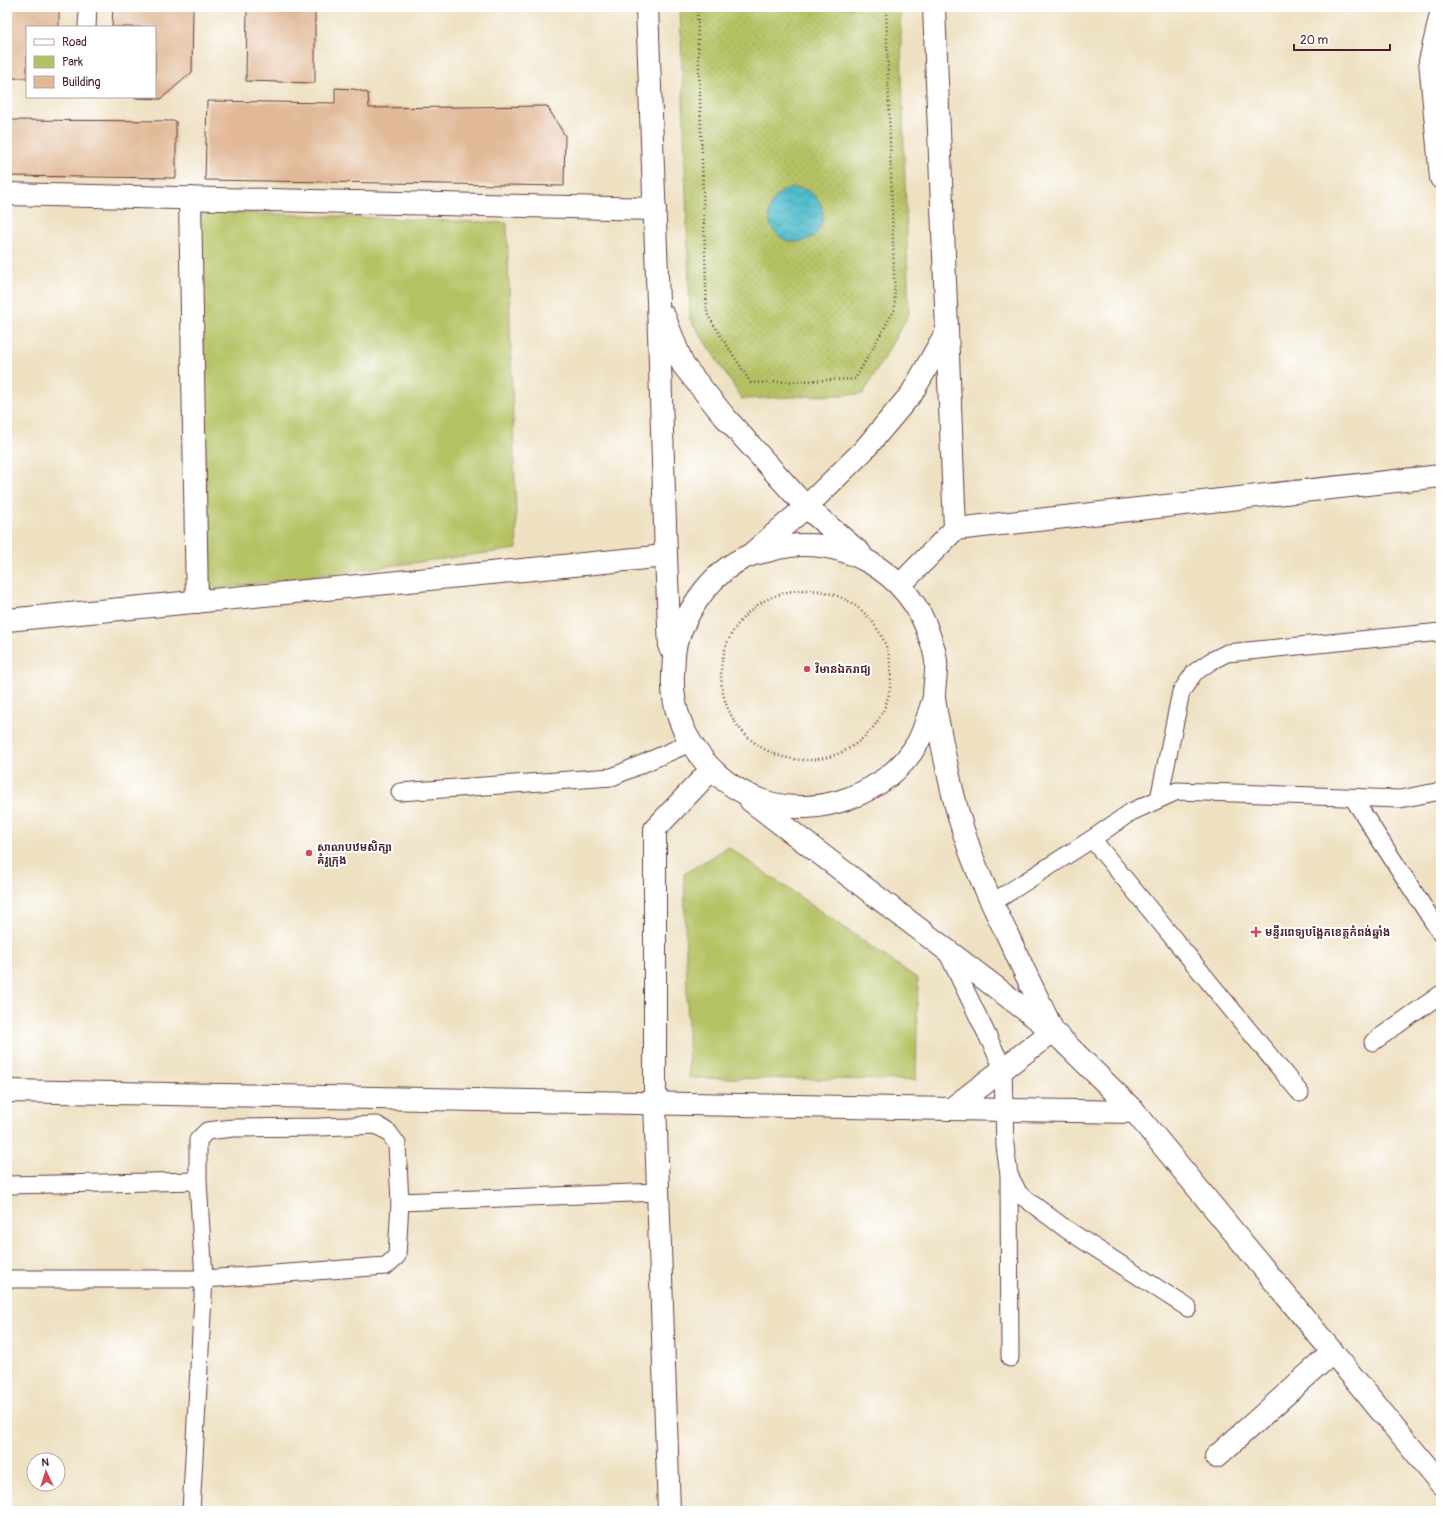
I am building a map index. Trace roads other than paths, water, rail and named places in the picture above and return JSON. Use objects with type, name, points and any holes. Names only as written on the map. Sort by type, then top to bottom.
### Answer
[{"type":"main road","points":[[647,7],[672,690],[679,718],[690,743],[712,770],[730,785],[1053,1031],[1135,1112],[1441,1484]]},
{"type":"main road","points":[[934,7],[955,529]]},
{"type":"main road","points":[[1441,14],[1430,61],[1441,178]]},
{"type":"main road","points":[[7,194],[655,209]]},
{"type":"main road","points":[[190,198],[197,602]]},
{"type":"main road","points":[[658,302],[683,365],[724,416],[806,507],[900,585],[918,609],[930,637],[936,662],[934,698],[950,788],[967,844],[992,903],[1053,1031]]},
{"type":"main road","points":[[749,556],[806,507],[864,450],[912,393],[946,333]]},
{"type":"main road","points":[[900,585],[955,529],[1441,476]]},
{"type":"main road","points":[[672,690],[676,644],[688,613],[695,601],[716,578],[732,565],[749,556],[785,546],[818,545],[843,550],[873,564]]},
{"type":"main road","points":[[7,620],[666,556]]},
{"type":"main road","points":[[730,785],[763,801],[789,806],[827,805],[858,796],[885,779],[904,761],[918,742],[934,698]]},
{"type":"main road","points":[[669,1511],[655,1102],[655,829],[712,770]]},
{"type":"main road","points":[[951,1109],[1053,1031]]},
{"type":"main road","points":[[7,1091],[1135,1112]]},
{"type":"main road","points":[[1216,1456],[1333,1352]]},
{"type":"lane","points":[[88,7],[88,26]]},
{"type":"lane","points":[[1159,799],[1181,692],[1194,673],[1211,661],[1227,653],[1441,632]]},
{"type":"lane","points":[[400,792],[612,777],[690,743]]},
{"type":"lane","points":[[992,903],[1092,839],[1131,812],[1177,791],[1400,799],[1441,791]]},
{"type":"lane","points":[[1354,798],[1441,934]]},
{"type":"lane","points":[[1092,839],[1300,1093]]},
{"type":"lane","points":[[946,950],[1003,1068],[1005,1146],[1009,1175],[1010,1358]]},
{"type":"lane","points":[[1373,1042],[1441,994]]},
{"type":"lane","points":[[7,1279],[204,1279],[386,1266],[397,1256],[400,1202],[397,1144],[389,1133],[377,1126],[233,1128],[207,1132],[198,1140],[198,1181],[204,1279],[191,1511]]},
{"type":"lane","points":[[1009,1175],[1019,1194],[1066,1229],[1188,1308]]},
{"type":"lane","points":[[7,1185],[198,1181]]},
{"type":"lane","points":[[400,1202],[658,1192]]},
{"type":"water","points":[[791,188],[801,188],[811,192],[819,200],[823,210],[823,220],[819,230],[811,238],[801,242],[791,242],[781,238],[773,230],[769,220],[769,210],[773,200],[781,192]]},
{"type":"place","name":"វិមានឯករាជ្យ","points":[[807,669]]},
{"type":"place","name":"សាលាបឋមសិក្សា គំរូក្រុង","points":[[309,853]]},
{"type":"place","name":"មន្ទីរពេទ្យបង្អែកខេត្តកំពង់ឆ្នាំង","points":[[1256,932]]}]
